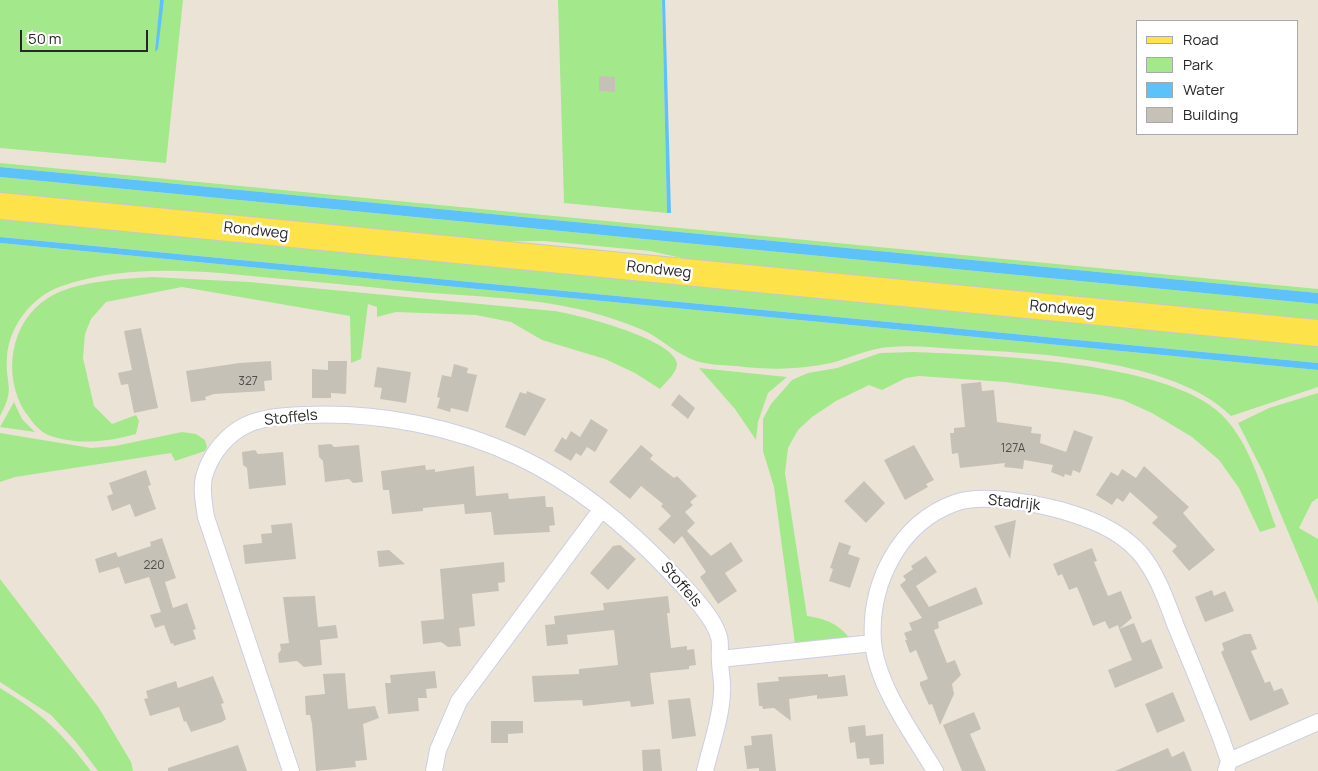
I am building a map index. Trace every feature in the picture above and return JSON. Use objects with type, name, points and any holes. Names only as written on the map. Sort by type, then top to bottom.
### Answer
[{"type":"main road","name":"Rondweg","points":[[0,206],[1318,333]]},
{"type":"street","name":"Stoffels","points":[[291,771],[206,516],[203,492],[204,478],[211,458],[221,444],[239,429],[258,421],[280,416],[356,416],[408,422],[463,436],[520,458],[551,474],[642,541],[699,602],[719,637],[722,693],[705,771]]},
{"type":"street","name":"Stadrijk","points":[[935,771],[885,685],[874,643],[877,602],[882,578],[896,548],[914,526],[956,502],[988,499],[1036,504],[1086,518],[1105,526],[1138,551],[1158,581],[1227,766]]},
{"type":"street","points":[[434,771],[438,750],[459,701],[601,510]]},
{"type":"street","points":[[720,660],[874,643]]},
{"type":"street","points":[[1227,766],[1318,722]]},
{"type":"green space","points":[[0,0],[160,0],[156,52],[164,0],[183,0],[166,163],[0,148]]},
{"type":"green space","points":[[558,0],[662,0],[667,213],[564,203]]},
{"type":"green space","points":[[0,163],[1318,289],[1318,293],[0,167]]},
{"type":"green space","points":[[0,177],[1318,304],[1318,323],[718,266],[650,251],[544,241],[469,242],[0,196]]},
{"type":"green space","points":[[0,215],[1318,342],[1318,363],[0,237]]},
{"type":"green space","points":[[0,243],[1318,370],[1318,387],[1231,416],[1206,397],[1176,382],[1140,371],[1102,363],[1025,353],[899,346],[875,349],[831,363],[807,367],[772,369],[716,365],[690,358],[632,325],[558,305],[516,299],[220,273],[167,271],[114,274],[87,279],[62,286],[41,297],[24,314],[12,334],[7,357],[8,399],[0,416]]},
{"type":"green space","points":[[152,277],[249,282],[554,311],[602,322],[643,337],[672,355],[677,364],[673,374],[660,389],[635,373],[605,359],[542,340],[511,322],[476,315],[396,312],[377,317],[377,307],[368,304],[361,359],[351,363],[350,316],[182,287],[106,302],[91,319],[85,334],[83,358],[94,406],[112,424],[136,415],[139,421],[136,434],[91,442],[57,438],[43,432],[25,412],[14,382],[12,366],[14,350],[18,335],[25,321],[35,308],[59,292],[84,284]]},
{"type":"green space","points":[[913,352],[1029,359],[1075,364],[1120,372],[1161,383],[1196,397],[1222,415],[1241,440],[1255,468],[1276,527],[1260,532],[1239,488],[1219,460],[1192,437],[1152,413],[1123,400],[1101,395],[1005,382],[919,376],[906,378],[882,390],[869,385],[836,401],[812,417],[798,430],[788,448],[785,473],[807,616],[832,623],[851,640],[795,644],[774,487],[763,451],[763,419],[771,404],[792,380],[808,373],[837,368],[880,353]]},
{"type":"green space","points":[[699,368],[787,377],[768,393],[758,422],[756,440],[735,409]]},
{"type":"green space","points":[[1318,393],[1318,498],[1312,502],[1299,528],[1318,539],[1318,603],[1263,472],[1238,423],[1269,408]]},
{"type":"green space","points":[[14,402],[22,419],[35,432],[0,427]]},
{"type":"green space","points":[[182,432],[196,434],[205,440],[207,447],[205,451],[175,461],[171,453],[15,477],[0,482],[0,433],[91,448],[115,446]]},
{"type":"green space","points":[[0,579],[99,708],[131,762],[133,771],[98,771],[76,742],[51,715],[0,682]]},
{"type":"green space","points":[[0,688],[40,715],[61,735],[91,771],[0,771]]},
{"type":"water","points":[[160,0],[164,0],[158,49],[155,52]]},
{"type":"water","points":[[662,0],[665,0],[671,213],[667,213]]},
{"type":"water","points":[[0,167],[1318,293],[1318,304],[0,177]]},
{"type":"water","points":[[0,237],[1318,363],[1318,370],[0,243]]},
{"type":"building","points":[[599,76],[615,77],[615,92],[599,91]]},
{"type":"building","points":[[141,328],[158,408],[134,413],[128,384],[121,385],[118,373],[132,370],[124,331]]},
{"type":"building","points":[[271,361],[272,380],[264,381],[265,391],[214,394],[205,397],[206,400],[191,402],[186,371],[239,363]]},
{"type":"building","points":[[328,361],[347,361],[346,394],[331,393],[331,398],[312,398],[312,369],[328,370]]},
{"type":"building","points":[[454,364],[468,368],[467,373],[477,375],[468,412],[451,408],[450,412],[437,408],[440,398],[437,397],[442,375],[451,377]]},
{"type":"building","points":[[377,367],[411,372],[406,403],[380,399],[382,388],[374,387]]},
{"type":"building","points":[[981,382],[982,391],[994,390],[997,422],[1032,427],[1031,433],[1041,434],[1040,443],[1066,452],[1074,430],[1093,437],[1080,473],[1073,470],[1071,476],[1065,474],[1064,477],[1051,472],[1053,465],[1024,460],[1023,469],[1004,467],[1005,463],[960,468],[958,453],[952,454],[950,433],[954,433],[954,428],[965,427],[961,384]]},
{"type":"building","points":[[527,391],[546,399],[525,436],[505,427],[520,392],[526,394]]},
{"type":"building","points":[[679,394],[695,408],[688,419],[671,405]]},
{"type":"building","points":[[591,419],[608,430],[595,452],[587,447],[581,456],[576,453],[571,461],[554,451],[562,437],[566,440],[571,431],[580,437]]},
{"type":"building","points":[[331,444],[334,447],[359,445],[363,482],[353,483],[349,479],[325,482],[323,461],[319,457],[318,445]]},
{"type":"building","points":[[641,445],[653,455],[650,459],[674,478],[677,476],[697,496],[690,502],[693,505],[685,512],[695,523],[687,531],[711,556],[731,542],[743,561],[725,573],[737,591],[718,604],[700,577],[706,572],[682,536],[674,544],[658,529],[671,516],[661,506],[663,504],[641,486],[630,499],[609,482]]},
{"type":"building","points":[[914,445],[934,480],[926,484],[928,487],[905,500],[884,460]]},
{"type":"building","points":[[255,450],[258,454],[283,452],[286,485],[249,489],[247,468],[243,465],[242,452]]},
{"type":"building","points":[[425,465],[426,470],[435,469],[435,472],[474,466],[476,496],[508,493],[509,499],[545,496],[546,507],[553,507],[555,525],[549,526],[550,532],[494,535],[491,512],[465,514],[464,504],[423,508],[423,511],[392,514],[389,490],[383,490],[381,471]]},
{"type":"building","points":[[1144,466],[1189,507],[1183,513],[1215,550],[1189,571],[1172,551],[1177,546],[1152,523],[1158,517],[1130,492],[1123,502],[1117,498],[1112,505],[1096,495],[1111,472],[1118,476],[1122,469],[1136,478]]},
{"type":"building","points":[[146,470],[151,485],[148,486],[156,509],[135,517],[130,504],[112,511],[107,496],[113,494],[109,483]]},
{"type":"building","points":[[864,481],[885,503],[866,523],[844,501]]},
{"type":"building","points":[[1016,520],[1010,559],[994,526]]},
{"type":"building","points":[[292,523],[296,559],[245,564],[243,545],[262,543],[261,534],[272,533],[271,525]]},
{"type":"building","points":[[162,538],[176,578],[165,582],[173,608],[187,603],[196,629],[193,630],[196,639],[174,646],[173,643],[171,644],[164,625],[155,628],[150,615],[161,612],[149,577],[125,584],[119,567],[99,573],[95,559],[116,552],[118,557],[151,546],[150,542]]},
{"type":"building","points":[[839,542],[851,546],[848,554],[860,558],[850,588],[829,581],[833,569],[830,568]]},
{"type":"building","points":[[620,545],[636,559],[608,590],[590,573],[613,546]]},
{"type":"building","points":[[1092,548],[1097,561],[1094,562],[1108,596],[1121,591],[1132,618],[1119,629],[1118,625],[1109,629],[1105,621],[1093,626],[1077,587],[1069,590],[1062,574],[1058,576],[1053,564]]},
{"type":"building","points":[[389,550],[405,564],[379,567],[377,551]]},
{"type":"building","points":[[926,556],[937,572],[916,586],[929,607],[976,587],[983,604],[938,622],[939,628],[934,630],[947,663],[955,660],[961,675],[952,684],[954,694],[940,725],[932,704],[929,705],[920,685],[920,682],[928,679],[916,650],[910,653],[905,640],[907,640],[904,633],[912,630],[909,623],[922,618],[900,585],[906,580],[903,576],[913,569],[911,566]]},
{"type":"building","points":[[504,562],[505,582],[498,583],[499,591],[472,594],[475,626],[459,628],[461,646],[448,647],[441,642],[423,644],[421,621],[444,619],[440,569]]},
{"type":"building","points":[[1212,590],[1214,596],[1225,591],[1234,611],[1205,622],[1195,597]]},
{"type":"building","points":[[315,596],[318,627],[336,625],[338,638],[320,640],[322,665],[304,667],[297,661],[279,663],[280,644],[289,643],[283,597]]},
{"type":"building","points":[[668,596],[670,613],[667,613],[671,648],[687,646],[687,650],[694,649],[696,665],[689,666],[689,669],[650,673],[654,704],[631,707],[630,701],[583,706],[582,700],[534,702],[532,676],[579,674],[579,669],[618,665],[614,630],[567,635],[568,644],[547,646],[545,625],[555,624],[554,616],[604,610],[603,603]]},
{"type":"building","points":[[1134,623],[1142,643],[1151,639],[1163,668],[1115,688],[1108,670],[1132,660],[1119,629]]},
{"type":"building","points":[[1245,634],[1251,634],[1257,649],[1251,651],[1265,683],[1270,681],[1274,691],[1282,688],[1289,704],[1250,721],[1221,652],[1224,650],[1222,643]]},
{"type":"building","points":[[435,671],[437,688],[426,689],[427,698],[418,698],[419,711],[388,714],[385,683],[391,683],[390,675]]},
{"type":"building","points":[[345,673],[348,709],[375,706],[379,718],[363,724],[367,760],[355,761],[356,767],[316,771],[312,724],[310,715],[306,715],[305,696],[325,694],[323,674]]},
{"type":"building","points":[[828,674],[828,677],[845,675],[848,696],[817,699],[817,695],[789,699],[791,721],[774,708],[763,709],[762,706],[759,706],[757,683],[779,681],[778,677]]},
{"type":"building","points":[[213,676],[224,703],[221,704],[226,719],[222,722],[191,732],[186,721],[184,722],[179,707],[150,716],[144,699],[148,698],[146,691],[176,681],[178,688]]},
{"type":"building","points":[[1173,692],[1185,721],[1157,733],[1145,704]]},
{"type":"building","points":[[690,698],[696,736],[672,739],[668,700]]},
{"type":"building","points":[[974,712],[981,729],[970,734],[986,771],[962,771],[943,725]]},
{"type":"building","points":[[491,721],[523,721],[523,733],[508,734],[508,743],[491,743]]},
{"type":"building","points":[[865,725],[866,736],[883,734],[884,764],[870,765],[869,758],[857,759],[855,742],[850,743],[848,727]]},
{"type":"building","points":[[772,734],[776,771],[759,771],[759,768],[747,769],[744,746],[752,745],[751,736]]},
{"type":"building","points":[[238,745],[247,771],[168,771],[168,768]]},
{"type":"building","points":[[1168,748],[1172,757],[1184,751],[1192,771],[1115,771]]},
{"type":"building","points":[[660,749],[662,771],[643,771],[642,750]]}]
